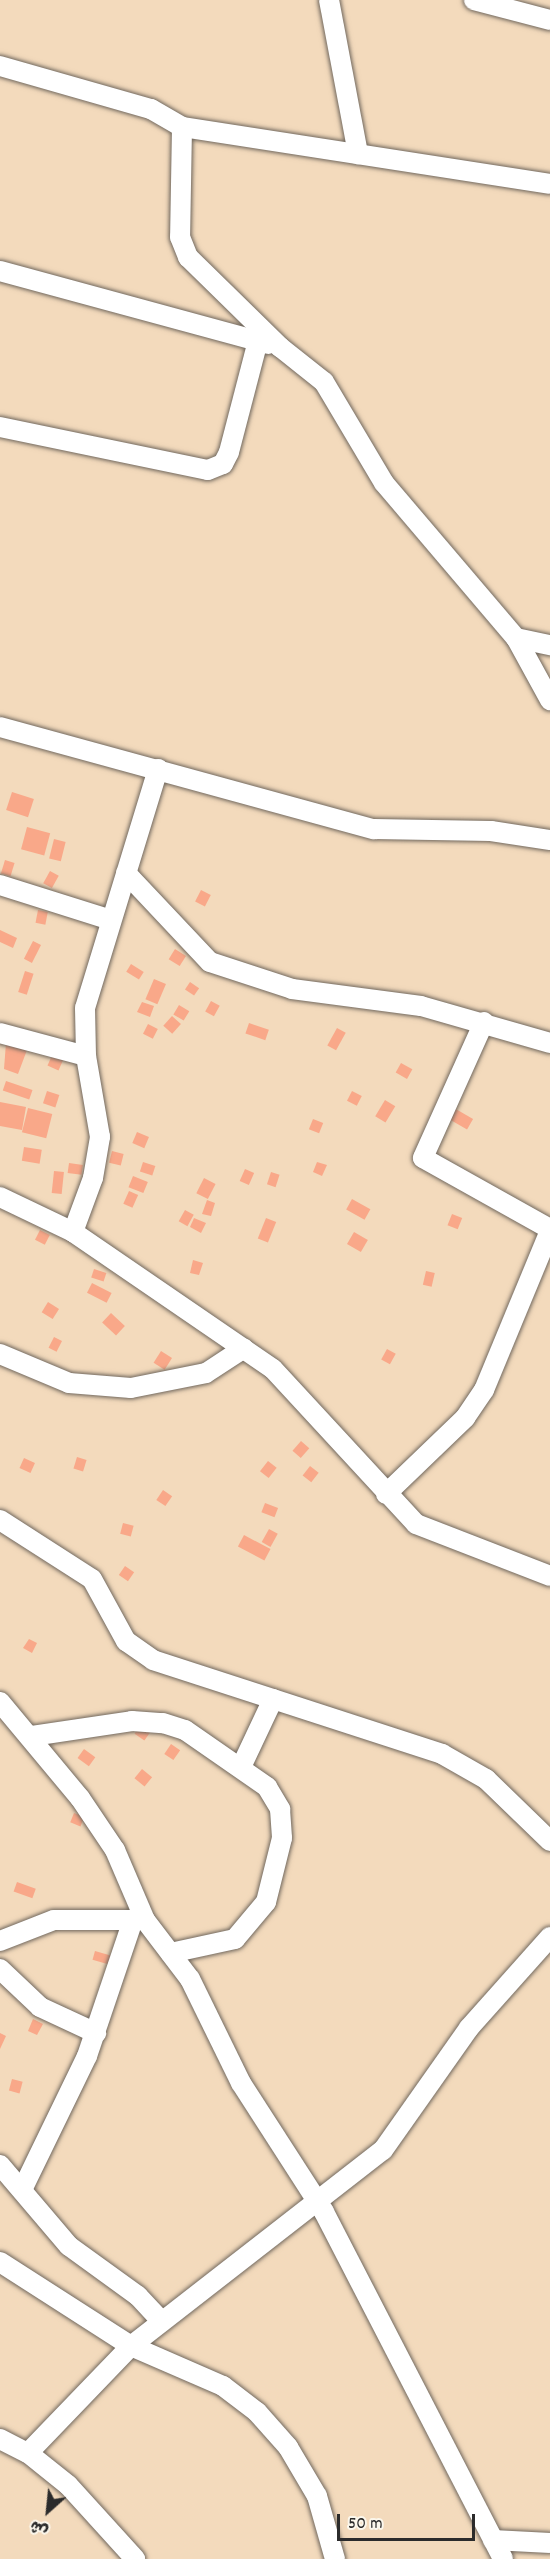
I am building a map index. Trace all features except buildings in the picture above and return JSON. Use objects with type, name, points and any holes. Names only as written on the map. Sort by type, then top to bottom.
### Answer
[{"type":"street","points":[[329,0],[358,154]]},
{"type":"street","points":[[474,0],[550,20]]},
{"type":"street","points":[[1,69],[151,109],[182,128],[550,184]]},
{"type":"street","points":[[182,128],[180,237],[188,257],[279,347],[324,382],[384,483],[516,638],[550,700]]},
{"type":"street","points":[[0,271],[279,347]]},
{"type":"street","points":[[0,428],[208,471],[223,464],[229,452],[258,341]]},
{"type":"street","points":[[516,638],[550,645]]},
{"type":"street","points":[[0,727],[374,829],[491,831],[550,840]]},
{"type":"street","points":[[73,1232],[93,1178],[100,1137],[86,1056],[85,1008],[158,769]]},
{"type":"street","points":[[126,873],[210,962],[292,989],[421,1006],[484,1022],[550,1043]]},
{"type":"street","points":[[0,885],[111,920]]},
{"type":"street","points":[[386,1494],[465,1418],[484,1390],[550,1230],[423,1158],[484,1022]]},
{"type":"street","points":[[0,1033],[86,1056]]},
{"type":"street","points":[[0,1197],[73,1232],[244,1348],[326,1422],[386,1494],[416,1524],[432,1533],[549,1574]]},
{"type":"street","points":[[0,1354],[69,1383],[131,1388],[206,1373],[244,1348]]},
{"type":"street","points":[[0,1520],[92,1579],[131,1646],[183,1672],[442,1754],[486,1779],[550,1842]]},
{"type":"street","points":[[242,1765],[273,1699]]},
{"type":"street","points":[[0,1702],[32,1736],[115,1850],[139,1920],[171,1953],[241,2083],[317,2200],[503,2559]]},
{"type":"street","points":[[32,1736],[113,1723],[163,1723],[242,1765],[267,1787],[280,1809],[282,1838],[266,1902],[235,1939],[171,1953]]},
{"type":"street","points":[[0,1941],[54,1920],[139,1920]]},
{"type":"street","points":[[22,2190],[96,2033],[139,1920]]},
{"type":"street","points":[[28,2453],[131,2346],[317,2200],[400,2131],[468,2028],[550,1938]]},
{"type":"street","points":[[0,1969],[40,2007],[96,2033]]},
{"type":"street","points":[[0,2165],[75,2252],[138,2296],[161,2321]]},
{"type":"street","points":[[0,2262],[131,2346],[223,2386],[257,2412],[288,2447],[317,2496],[335,2559]]},
{"type":"street","points":[[0,2439],[28,2453],[68,2486],[135,2559]]},
{"type":"street","points":[[493,2540],[550,2543]]}]
